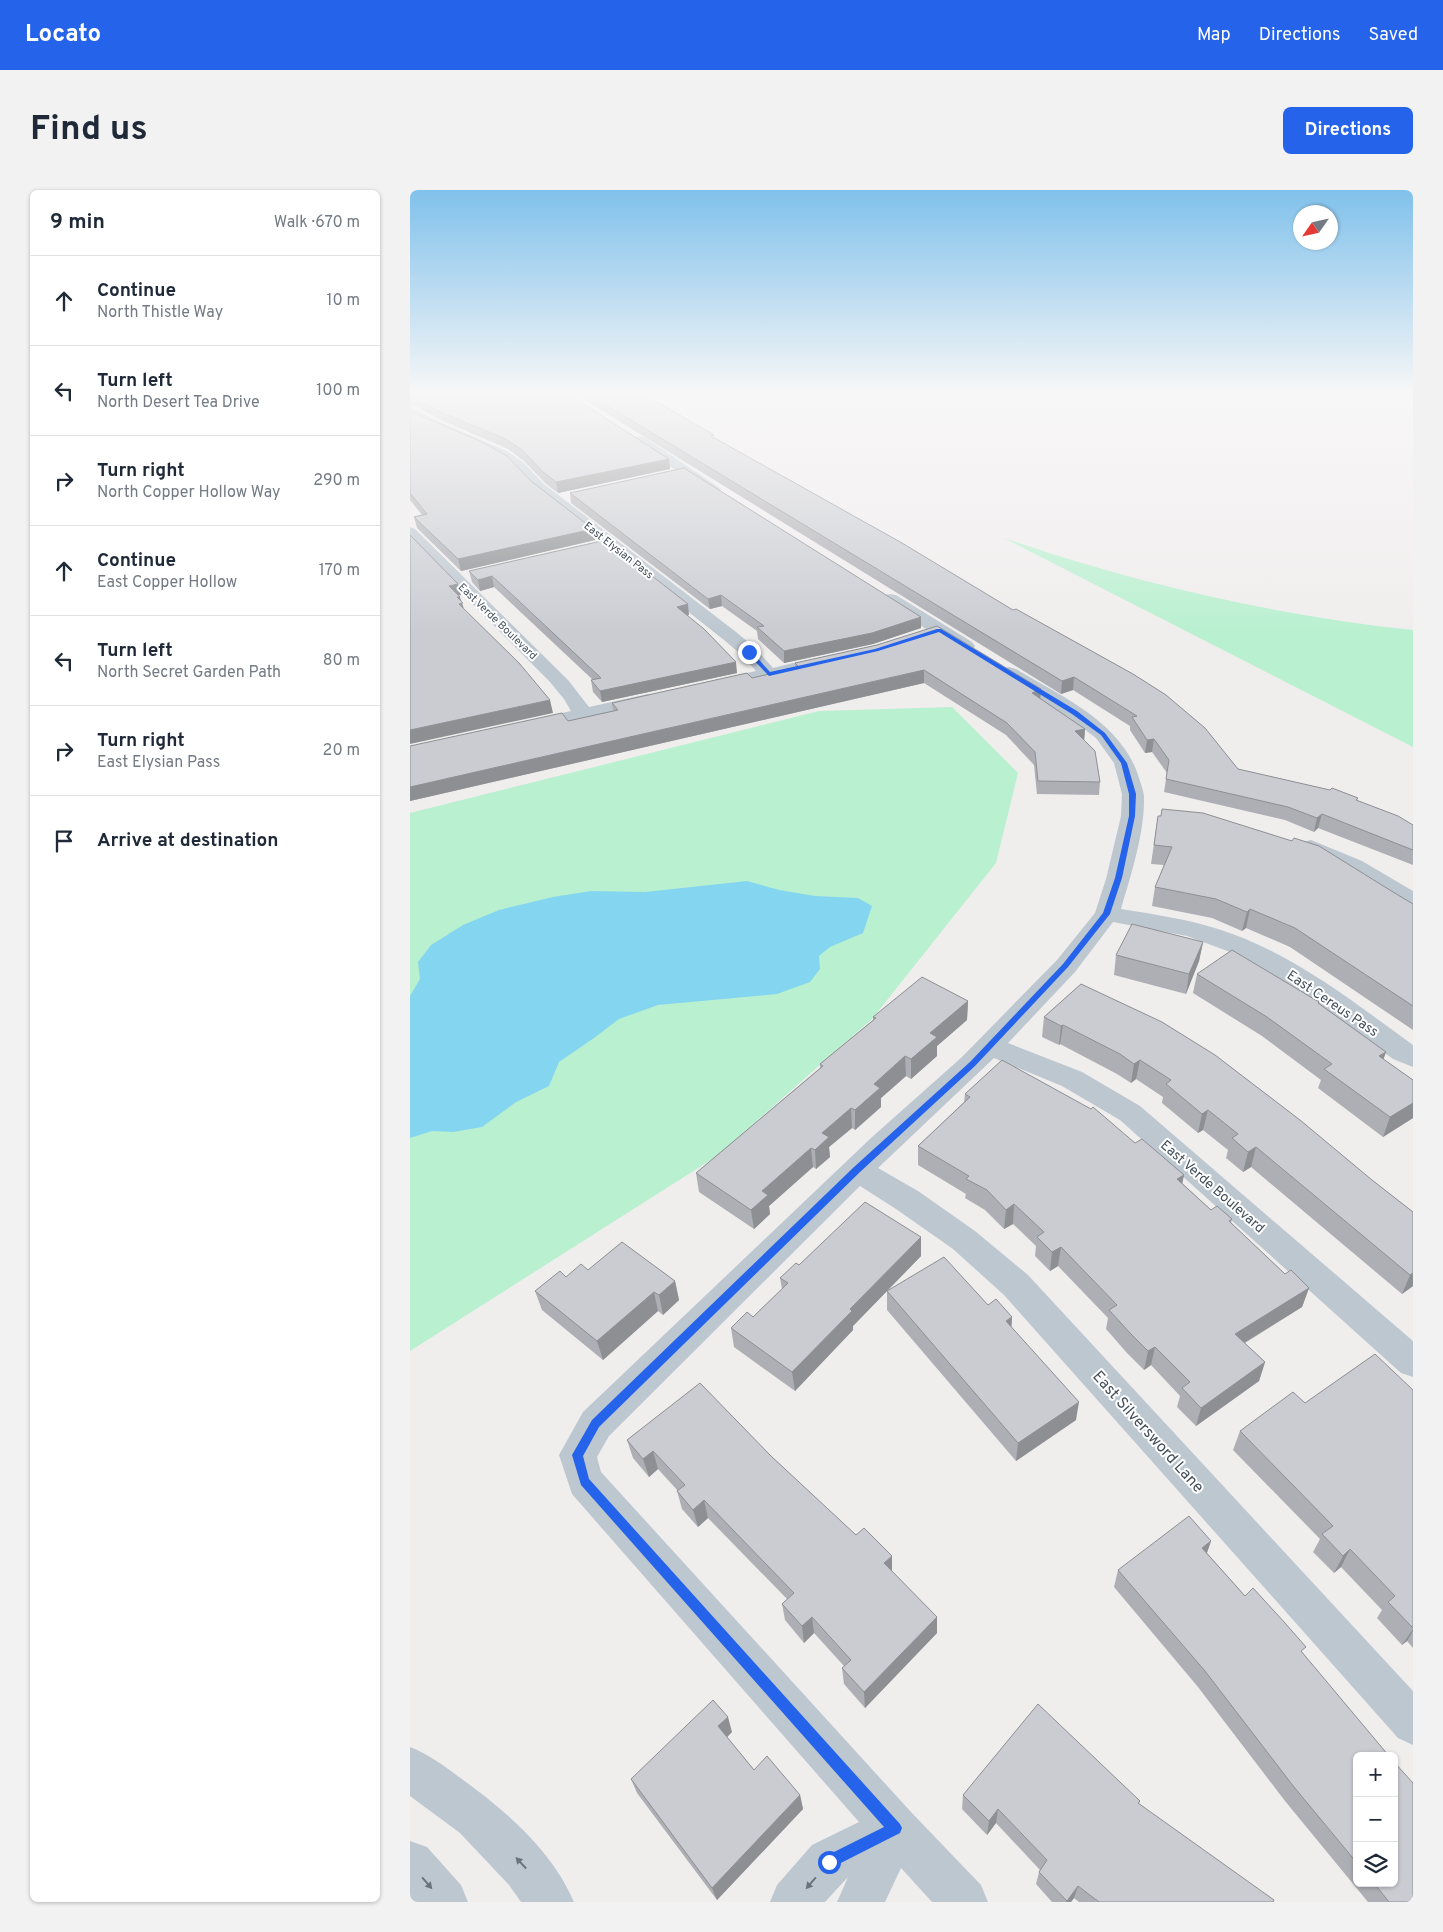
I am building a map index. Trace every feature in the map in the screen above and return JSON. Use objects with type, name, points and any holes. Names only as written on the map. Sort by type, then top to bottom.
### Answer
[{"type":"street","name":"East Elysian Pass","points":[[526,474],[555,500],[730,636],[749,652],[769,674]]},
{"type":"street","points":[[667,476],[677,474]]},
{"type":"street","points":[[689,474],[728,498]]},
{"type":"street","points":[[555,500],[574,496]]},
{"type":"street","name":"East Verde Boulevard","points":[[414,542],[456,579],[566,689],[578,704],[582,714]]},
{"type":"street","points":[[591,548],[610,543]]},
{"type":"street","points":[[456,579],[475,574]]},
{"type":"street","points":[[880,593],[930,633],[981,656]]},
{"type":"street","points":[[694,690],[814,664]]},
{"type":"street","points":[[964,1902],[895,1828],[585,1481],[578,1455],[596,1424],[857,1170],[972,1064],[1066,966],[1107,914],[1118,878],[1141,817],[1124,763],[1103,734],[1074,713],[998,666]]},
{"type":"street","points":[[510,730],[666,696]]},
{"type":"street","points":[[1291,841],[1308,846],[1354,866],[1413,902]]},
{"type":"street","name":"East Cereus Pass","points":[[1107,914],[1166,924],[1220,938],[1258,955],[1309,983],[1403,1052],[1413,1057]]},
{"type":"street","name":"East Verde Boulevard","points":[[989,1046],[1072,1079],[1130,1113],[1413,1362]]},
{"type":"street","name":"East Silversword Lane","points":[[857,1170],[907,1200],[964,1240],[1016,1285],[1413,1723]]},
{"type":"street","points":[[410,1769],[476,1817],[526,1868],[550,1902]]},
{"type":"street","points":[[794,1902],[829,1862],[895,1828]]},
{"type":"street","points":[[861,1902],[895,1828]]},
{"type":"street","points":[[410,1864],[444,1902]]},
{"type":"green space","points":[[1004,538],[1104,570],[1206,596],[1309,616],[1413,630],[1413,747]]},
{"type":"green space","points":[[952,707],[1018,773],[996,863],[872,1019],[717,1156],[410,1351],[410,813],[819,711]]},
{"type":"water","points":[[747,881],[779,890],[815,896],[858,898],[872,906],[863,933],[830,947],[819,956],[820,969],[810,982],[777,994],[658,1005],[619,1019],[559,1062],[549,1086],[516,1102],[482,1127],[453,1132],[432,1131],[410,1138],[410,996],[420,979],[418,962],[431,945],[463,925],[499,910],[553,897],[591,891],[645,892]]},
{"type":"building","points":[[410,474],[524,474],[593,529],[458,559],[414,517],[427,514],[410,493]]},
{"type":"building","points":[[545,474],[596,474],[556,482]]},
{"type":"building","points":[[657,474],[693,474],[921,617],[872,633],[784,651],[757,627],[764,626],[721,595],[708,599],[570,493]]},
{"type":"building","points":[[720,474],[779,474],[902,543],[1013,610],[1016,609],[1133,674],[1166,695],[1205,728],[1238,769],[1330,790],[1332,788],[1358,798],[1356,800],[1398,816],[1413,825],[1413,850],[1322,814],[1317,818],[1288,807],[1166,779],[1169,760],[1154,739],[1147,740],[1132,717],[1137,716],[1074,677],[1062,681]]},
{"type":"building","points":[[410,535],[458,584],[449,586],[460,597],[457,597],[463,603],[459,604],[519,663],[550,700],[410,730]]},
{"type":"building","points":[[606,540],[688,604],[677,607],[704,629],[736,662],[600,691],[591,680],[601,678],[492,576],[478,580],[469,571]]},
{"type":"building","points":[[937,626],[1041,689],[1032,693],[1085,729],[1075,731],[1095,751],[1100,782],[1038,781],[1035,752],[1007,723],[924,670],[410,787],[410,746],[562,713],[568,721],[618,710],[612,703],[747,673],[752,678],[799,667],[795,663],[877,645]]},
{"type":"building","points":[[1162,809],[1203,813],[1292,841],[1294,838],[1319,846],[1413,904],[1413,1006],[1295,928],[1250,909],[1247,912],[1216,899],[1155,887],[1172,847],[1154,845],[1158,816],[1161,816]]},
{"type":"building","points":[[1132,924],[1203,942],[1189,974],[1116,955]]},
{"type":"building","points":[[1232,950],[1319,1002],[1386,1052],[1379,1056],[1413,1080],[1413,1103],[1390,1117],[1324,1069],[1332,1064],[1267,1017],[1197,974]]},
{"type":"building","points":[[922,977],[968,1001],[930,1033],[937,1037],[911,1059],[905,1056],[874,1084],[880,1088],[855,1110],[851,1108],[822,1133],[829,1137],[815,1150],[811,1148],[762,1191],[768,1195],[751,1210],[696,1173],[823,1066],[820,1064]]},
{"type":"building","points":[[1081,984],[1162,1022],[1215,1055],[1300,1120],[1413,1212],[1413,1273],[1410,1275],[1256,1147],[1248,1152],[1232,1138],[1238,1134],[1208,1110],[1202,1114],[1166,1084],[1171,1080],[1140,1060],[1134,1064],[1120,1054],[1044,1017]]},
{"type":"building","points":[[1002,1060],[1091,1109],[1093,1107],[1135,1143],[1142,1139],[1184,1175],[1177,1179],[1211,1210],[1217,1206],[1232,1219],[1229,1221],[1285,1274],[1291,1270],[1309,1288],[1235,1334],[1265,1362],[1201,1408],[1182,1388],[1190,1382],[1155,1347],[1148,1351],[1131,1334],[1109,1310],[1117,1305],[1061,1247],[1052,1252],[1037,1237],[1044,1232],[1014,1204],[1006,1210],[987,1190],[966,1179],[969,1176],[918,1146],[970,1097],[965,1094]]},
{"type":"building","points":[[865,1202],[921,1237],[850,1309],[852,1311],[792,1372],[731,1328],[747,1312],[753,1317],[788,1283],[780,1278],[796,1263],[799,1265]]},
{"type":"building","points":[[622,1242],[675,1281],[659,1295],[654,1292],[597,1341],[535,1291],[560,1271],[566,1277],[581,1264],[588,1270]]},
{"type":"building","points":[[944,1257],[988,1305],[996,1299],[1012,1317],[1006,1321],[1079,1402],[1018,1443],[887,1291]]},
{"type":"building","points":[[1375,1354],[1413,1390],[1413,1628],[1388,1602],[1395,1596],[1350,1549],[1343,1556],[1322,1534],[1333,1526],[1240,1431],[1293,1392],[1305,1403]]},
{"type":"building","points":[[700,1383],[771,1456],[856,1535],[864,1528],[892,1556],[884,1563],[937,1617],[864,1692],[842,1668],[851,1660],[812,1617],[802,1626],[782,1604],[794,1593],[704,1500],[693,1510],[677,1491],[685,1485],[653,1451],[643,1459],[627,1440]]},
{"type":"building","points":[[1189,1516],[1211,1541],[1202,1548],[1245,1596],[1253,1588],[1306,1647],[1301,1651],[1386,1752],[1353,1752],[1353,1858],[1294,1787],[1205,1671],[1118,1570]]},
{"type":"building","points":[[713,1700],[728,1717],[718,1726],[754,1770],[767,1756],[800,1795],[712,1888],[631,1779]]},
{"type":"building","points":[[1038,1704],[1140,1801],[1138,1803],[1274,1900],[1273,1902],[1099,1902],[1078,1886],[1067,1901],[1039,1872],[1047,1860],[998,1809],[989,1821],[963,1795]]},
{"type":"building","points":[[1398,1766],[1413,1783],[1413,1902],[1389,1902],[1377,1887],[1398,1887]]},
{"type":"route","points":[[749,652],[769,674],[876,650],[939,630],[1074,713],[1103,734],[1124,763],[1133,794],[1132,816],[1118,878],[1107,914],[1066,966],[972,1064],[882,1146],[596,1424],[578,1455],[585,1481],[895,1828],[829,1862]]}]
